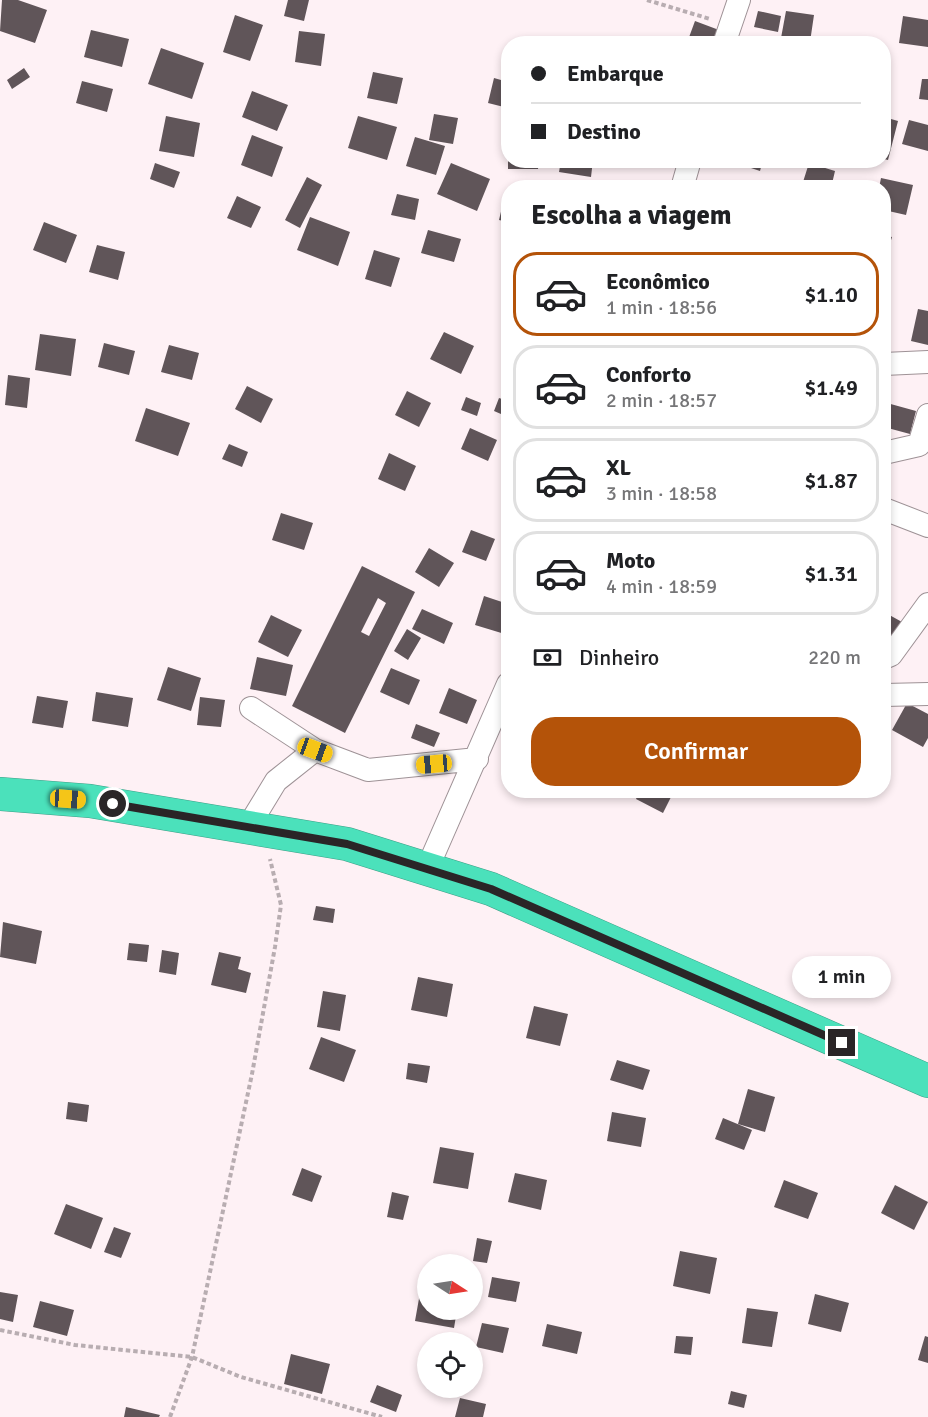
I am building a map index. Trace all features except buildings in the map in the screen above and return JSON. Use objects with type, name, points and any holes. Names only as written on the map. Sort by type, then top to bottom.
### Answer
[{"type":"highway","points":[[0,794],[90,801],[347,844],[502,894],[928,1081]]},
{"type":"street","points":[[727,34],[739,0]]},
{"type":"street","points":[[891,364],[928,362]]},
{"type":"street","points":[[891,451],[919,445],[928,415]]},
{"type":"street","points":[[891,512],[928,526]]},
{"type":"street","points":[[891,655],[928,604]]},
{"type":"street","points":[[891,695],[928,694]]},
{"type":"street","points":[[427,869],[501,701]]},
{"type":"street","points":[[251,708],[315,750],[368,770],[477,759]]},
{"type":"street","points":[[261,829],[276,781],[315,750]]},
{"type":"path","points":[[647,0],[727,34]]},
{"type":"path","points":[[170,1417],[192,1357],[252,1074],[275,947],[281,905],[261,829]]},
{"type":"path","points":[[0,1330],[75,1344],[192,1357],[241,1377],[382,1417]]},
{"type":"route","points":[[113,804],[347,844],[491,889],[842,1043]]}]
